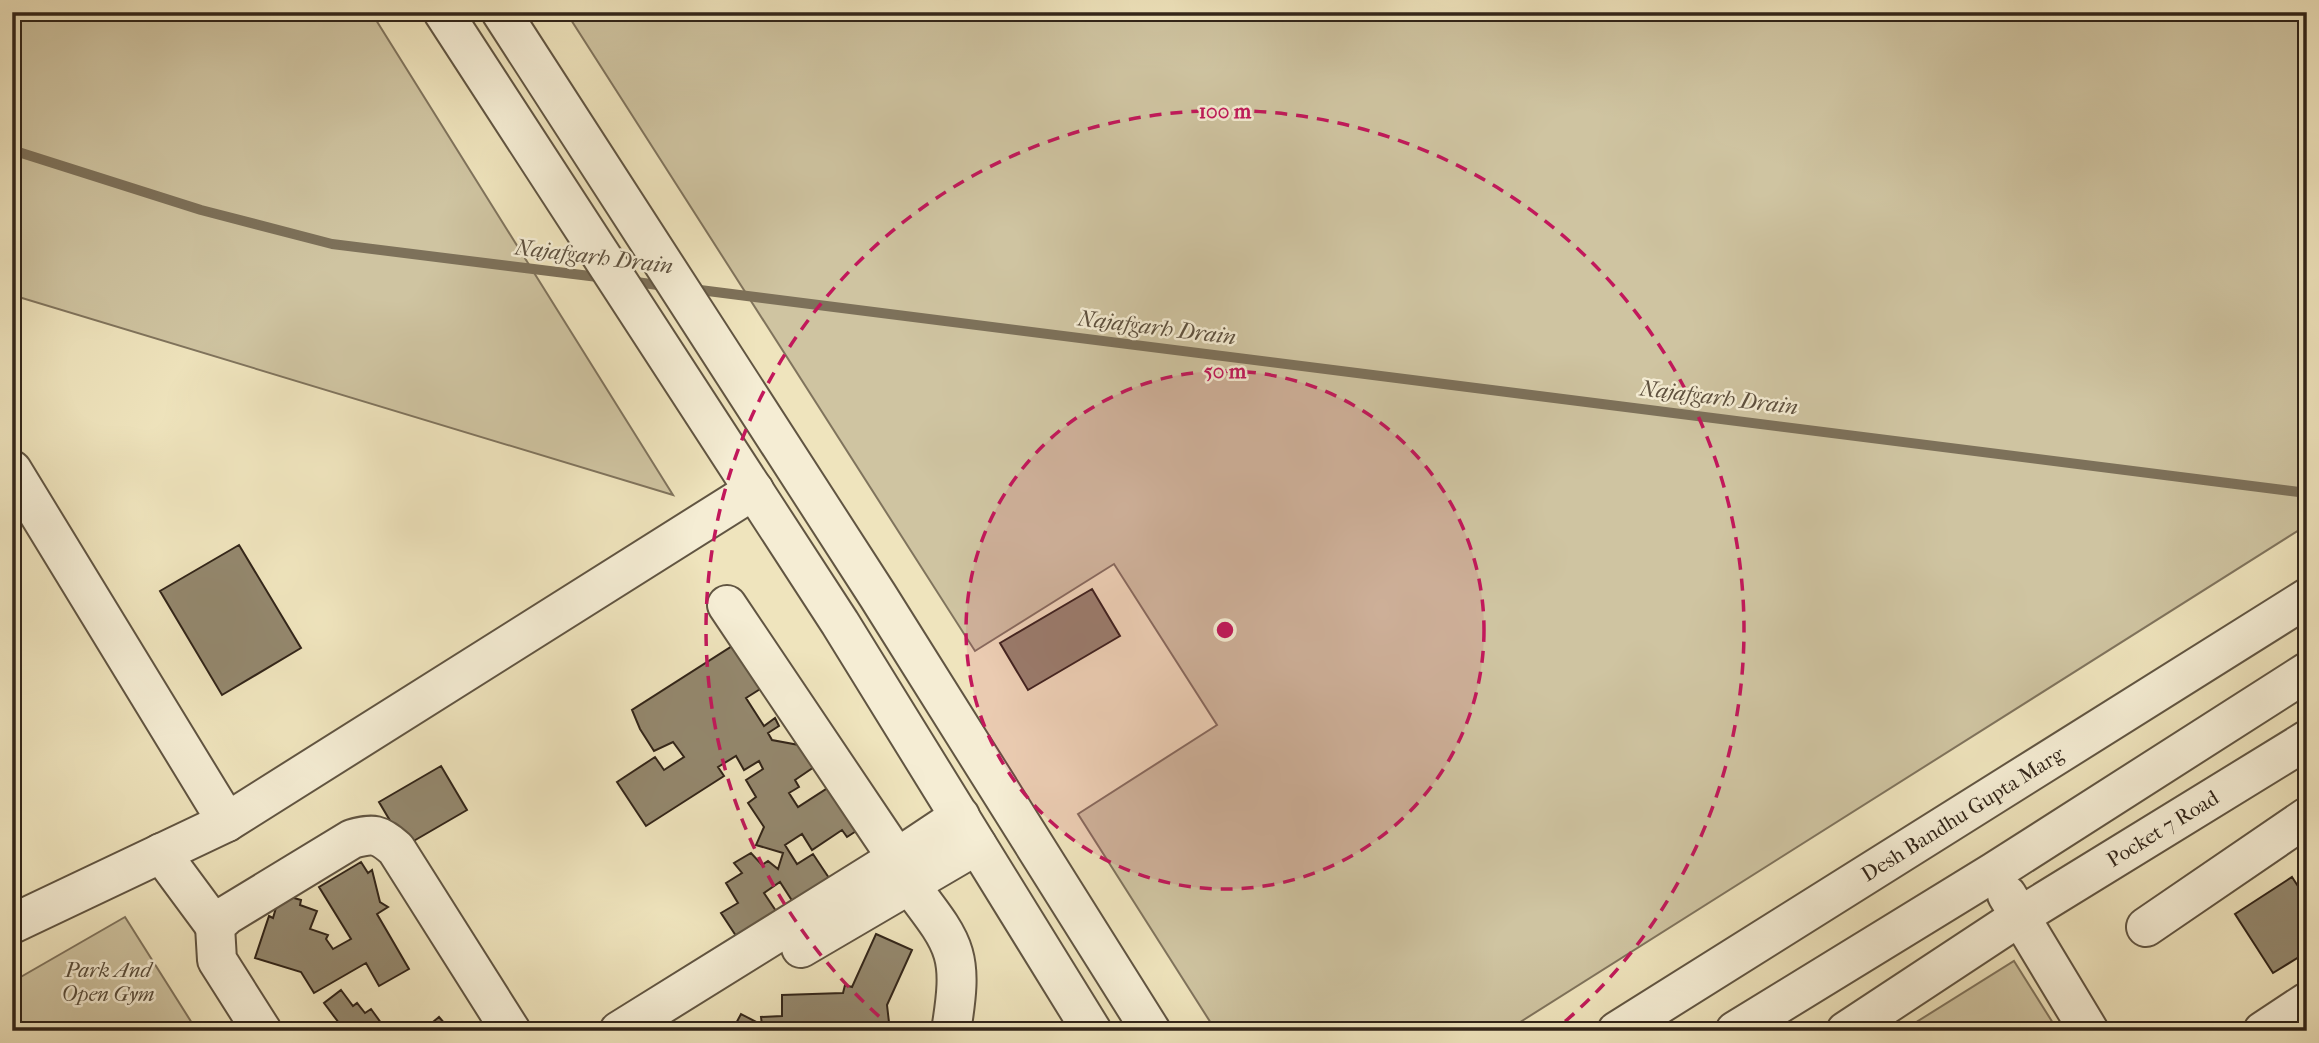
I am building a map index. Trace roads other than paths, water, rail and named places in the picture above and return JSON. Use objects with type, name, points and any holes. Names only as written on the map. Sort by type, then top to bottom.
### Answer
[{"type":"street","points":[[443,12],[841,623],[1092,1031]]},
{"type":"street","points":[[501,12],[885,607],[1151,1031]]},
{"type":"street","points":[[12,470],[227,822]]},
{"type":"street","points":[[12,924],[227,822],[754,490]]},
{"type":"street","name":"Desh Bandhu Gupta Marg","points":[[1617,1031],[2307,598]]},
{"type":"street","points":[[727,605],[948,935],[957,962],[957,992],[951,1031]]},
{"type":"street","points":[[1735,1031],[1994,872],[2307,672]]},
{"type":"street","name":"Pocket 7 Road","points":[[1846,1031],[2019,917],[2307,740]]},
{"type":"street","points":[[2128,786],[2218,796]]},
{"type":"street","points":[[2146,927],[2307,817]]},
{"type":"street","points":[[619,1031],[969,831]]},
{"type":"street","points":[[215,926],[227,915],[352,839],[370,834],[384,838],[396,849],[511,1031]]},
{"type":"street","points":[[161,853],[215,926],[216,960],[262,1031]]},
{"type":"street","points":[[663,1031],[903,871]]},
{"type":"street","points":[[1994,872],[2089,1031]]},
{"type":"street","points":[[2263,1031],[2307,1002]]},
{"type":"waterway","name":"Najafgarh Drain","points":[[12,150],[201,210],[332,244],[606,278]]},
{"type":"waterway","name":"Najafgarh Drain","points":[[629,281],[665,286]]},
{"type":"waterway","name":"Najafgarh Drain","points":[[692,289],[2307,493]]},
{"type":"park label","name":"Park And Open Gym","points":[[108,982]]}]
